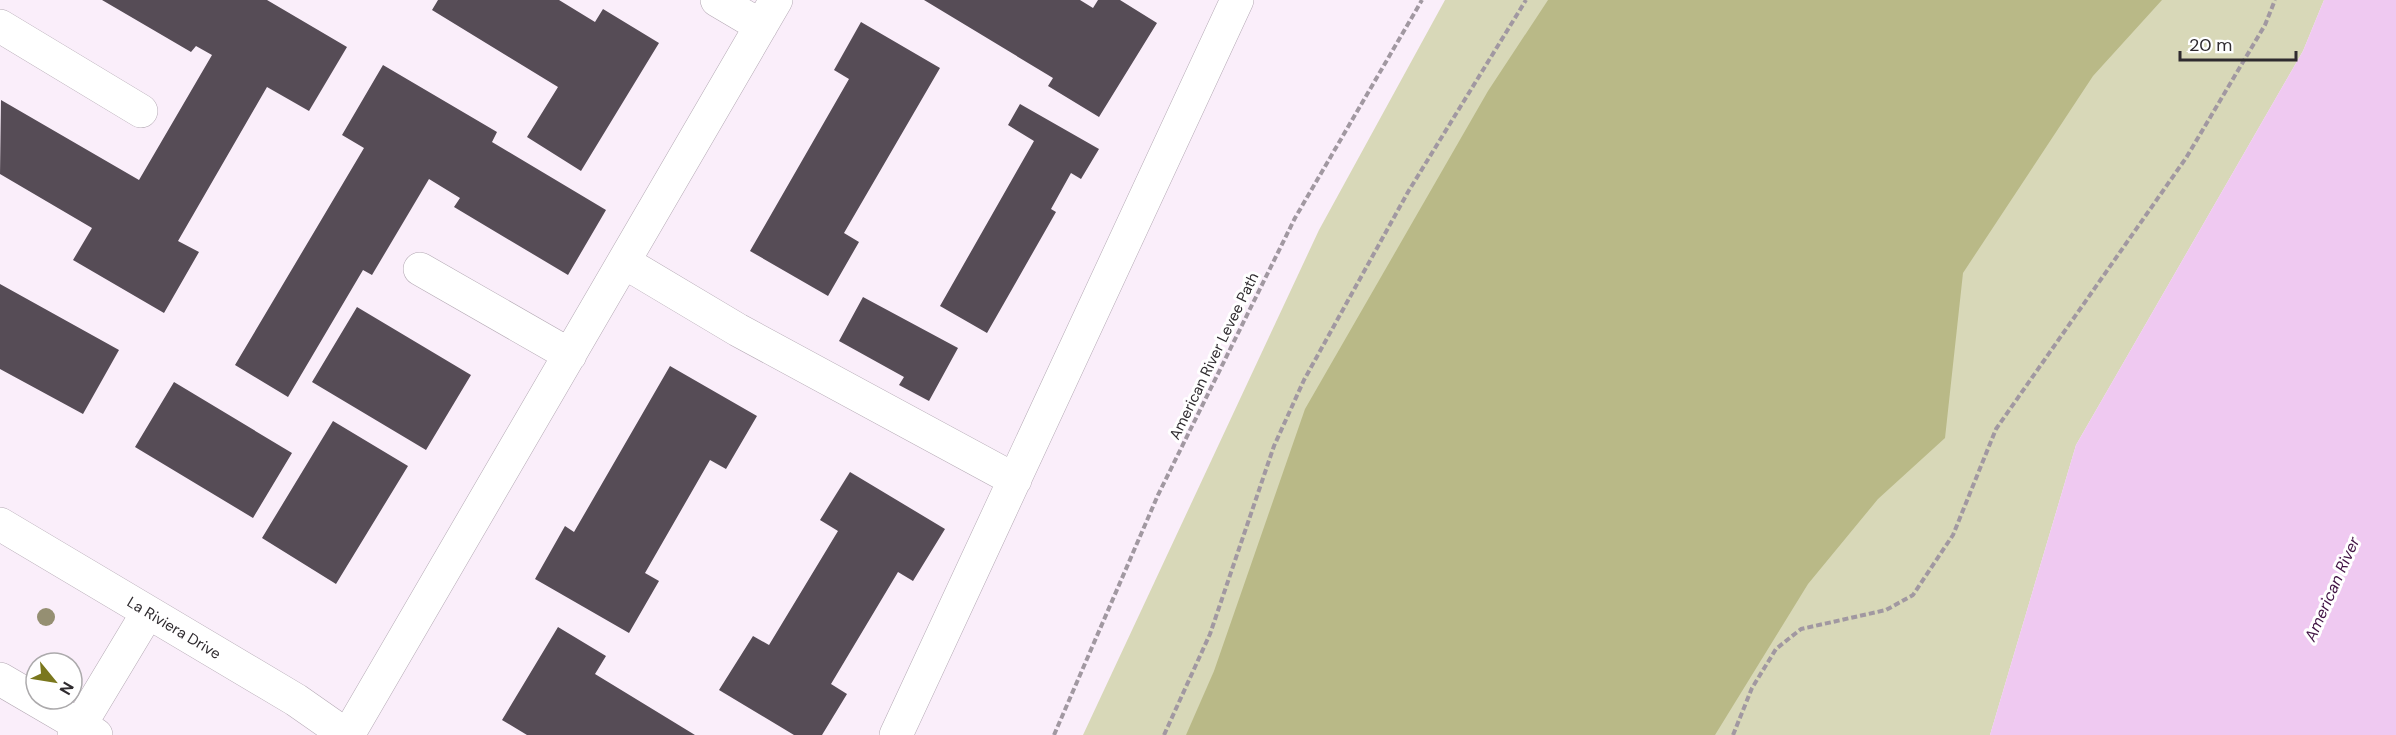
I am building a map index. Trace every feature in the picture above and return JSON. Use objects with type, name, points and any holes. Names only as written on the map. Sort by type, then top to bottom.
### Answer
[{"type":"street","points":[[347,735],[769,13],[717,0]]},
{"type":"street","points":[[896,735],[1237,0]]},
{"type":"street","points":[[0,26],[141,111]]},
{"type":"street","points":[[624,262],[738,330],[1015,480]]},
{"type":"street","points":[[420,269],[570,355]]},
{"type":"street","name":"La Riviera Drive","points":[[0,524],[296,700],[347,735]]},
{"type":"street","points":[[0,679],[84,732],[148,612]]},
{"type":"path","name":"American River Levee Path","points":[[1054,735],[1158,495],[1290,229],[1422,0]]},
{"type":"path","points":[[1164,735],[1210,634],[1274,446],[1304,380],[1408,192],[1526,0]]},
{"type":"path","points":[[1732,735],[1752,688],[1776,649],[1784,642],[1801,629],[1886,610],[1913,595],[1953,535],[1996,429],[2186,158],[2265,25],[2275,0]]},
{"type":"green space","points":[[1445,0],[2324,0],[2303,51],[2076,445],[1990,735],[1083,735],[1319,230]]},
{"type":"green space","points":[[1548,0],[2162,0],[2093,76],[1963,273],[1945,438],[1878,499],[1808,584],[1715,735],[1186,735],[1214,671],[1305,409],[1488,91]]},
{"type":"water","name":"American River","points":[[2324,0],[2396,0],[2396,735],[1990,735],[2076,445],[2303,51]]},
{"type":"building","points":[[102,0],[267,0],[347,47],[309,111],[267,87],[178,241],[199,252],[164,313],[73,260],[92,228],[0,174],[1,100],[139,180],[212,55],[196,46],[191,52]]},
{"type":"building","points":[[438,0],[559,0],[595,22],[603,9],[659,43],[581,171],[527,137],[558,87],[432,10]]},
{"type":"building","points":[[924,0],[1080,0],[1093,8],[1098,0],[1120,0],[1157,23],[1099,117],[1048,86],[1053,78]]},
{"type":"building","points":[[861,22],[940,68],[844,233],[859,242],[828,296],[750,251],[849,79],[834,70]]},
{"type":"building","points":[[383,65],[497,132],[492,142],[606,210],[568,275],[454,207],[460,198],[429,179],[372,275],[363,270],[288,397],[235,365],[364,148],[342,135]]},
{"type":"building","points":[[1020,104],[1099,149],[1081,179],[1071,173],[1051,209],[1056,212],[987,333],[940,306],[1034,141],[1008,125]]},
{"type":"building","points":[[0,284],[119,350],[83,414],[0,369]]},
{"type":"building","points":[[863,297],[958,348],[929,401],[899,385],[904,377],[839,341]]},
{"type":"building","points":[[357,307],[471,375],[426,450],[312,382]]},
{"type":"building","points":[[670,366],[757,416],[726,469],[710,460],[645,573],[659,581],[629,633],[535,579],[565,526],[574,532]]},
{"type":"building","points":[[174,382],[292,453],[253,518],[135,447]]},
{"type":"building","points":[[333,421],[408,466],[336,584],[262,538]]},
{"type":"building","points":[[850,472],[945,529],[913,581],[898,572],[831,684],[847,694],[822,735],[794,735],[719,690],[753,636],[769,645],[838,531],[820,520]]},
{"type":"building","points":[[558,627],[606,656],[595,674],[695,735],[527,735],[502,720]]}]
